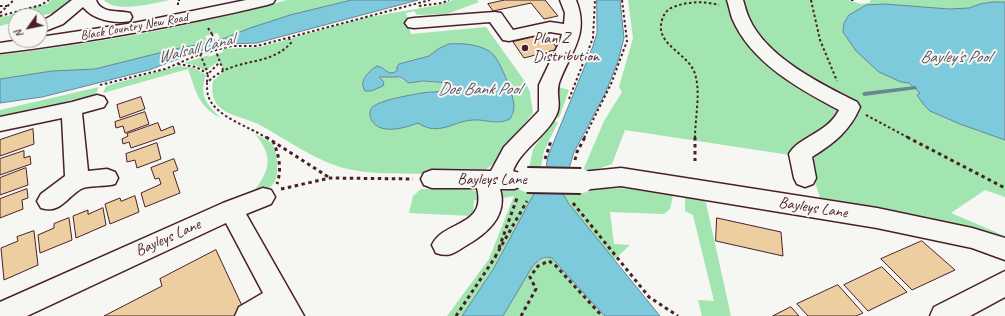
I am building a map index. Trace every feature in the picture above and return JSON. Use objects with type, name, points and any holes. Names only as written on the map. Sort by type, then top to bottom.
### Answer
[{"type":"main road","points":[[48,24],[57,20],[82,0]]},
{"type":"main road","points":[[88,0],[89,4],[94,10],[104,15],[124,17]]},
{"type":"main road","name":"Black Country New Road","points":[[48,27],[124,17],[212,0]]},
{"type":"main road","name":"Black Country New Road","points":[[0,48],[109,33],[192,17],[267,0]]},
{"type":"main road","points":[[445,245],[486,218],[490,210],[491,200],[508,180],[503,168],[512,153],[545,118],[549,111],[549,85],[570,41],[572,30],[573,13],[568,0]]},
{"type":"main road","points":[[736,4],[740,19],[747,29],[763,49],[777,62],[807,83],[850,107],[847,116],[831,134],[800,154],[805,178]]},
{"type":"main road","points":[[414,23],[440,22],[462,18],[495,17],[509,36],[524,36],[550,27],[572,30]]},
{"type":"main road","points":[[0,124],[72,109],[96,94]]},
{"type":"main road","points":[[72,109],[78,180]]},
{"type":"main road","name":"Bayleys Lane","points":[[432,180],[581,180],[621,177],[854,214],[972,238],[1005,249]]},
{"type":"main road","points":[[49,201],[78,180],[106,178]]},
{"type":"main road","name":"Bayleys Lane","points":[[0,315],[231,210],[268,195]]},
{"type":"main road","points":[[231,210],[285,307],[249,316]]},
{"type":"main road","points":[[944,316],[1005,283]]},
{"type":"path","points":[[0,13],[14,0]]},
{"type":"path","points":[[0,16],[9,15],[24,8],[46,4],[49,0]]},
{"type":"path","points":[[96,94],[165,69],[200,54],[232,46],[257,46],[430,0]]},
{"type":"path","points":[[440,1],[442,3],[449,0]]},
{"type":"path","points":[[811,0],[820,40],[850,107],[1005,188]]},
{"type":"path","points":[[695,160],[695,121],[698,88],[695,72],[690,64],[662,36],[660,27],[664,14],[670,9],[685,3],[706,2],[736,4]]},
{"type":"path","points":[[0,6],[7,6]]},
{"type":"path","points":[[212,34],[223,70]]},
{"type":"path","points":[[207,83],[212,77],[236,64],[274,57],[285,51],[291,43],[290,38]]},
{"type":"path","points":[[200,54],[208,74],[208,96],[213,106],[222,114],[272,141],[330,178]]},
{"type":"path","points":[[208,74],[220,62]]},
{"type":"path","points":[[177,64],[196,67],[208,74]]},
{"type":"path","points":[[268,195],[278,182],[280,172],[277,150],[272,141]]},
{"type":"path","points":[[268,195],[286,187],[330,178],[432,180]]},
{"type":"path","points":[[456,316],[496,256],[520,192],[508,180]]},
{"type":"path","points":[[521,316],[536,289],[530,277],[535,268],[542,262],[549,261],[556,266],[602,316]]},
{"type":"green space","points":[[51,0],[70,0],[59,10],[48,14],[48,8],[26,8],[47,4]]},
{"type":"green space","points":[[104,0],[170,0],[126,7],[110,4]]},
{"type":"green space","points":[[287,0],[352,0],[318,8],[252,28],[220,40],[218,33],[205,36],[208,43],[200,43],[95,69],[52,71],[0,79],[0,55],[144,33],[252,10]]},
{"type":"green space","points":[[453,0],[477,0],[479,2],[447,14],[417,15],[414,11],[406,13],[411,34],[486,27],[526,83],[530,92],[533,113],[512,139],[516,141],[494,163],[479,173],[459,175],[371,172],[350,170],[329,163],[319,159],[260,125],[226,112],[219,107],[212,92],[213,81],[224,71],[219,61],[205,71],[197,66],[184,63],[223,52],[223,49],[260,47],[364,18],[439,5]],"holes":[[[438,49],[490,51],[497,60],[509,86],[513,113],[510,119],[504,122],[496,123],[473,119],[457,124],[418,123],[397,128],[378,127],[373,122],[370,116],[392,99],[423,93],[440,92],[448,89],[451,85],[448,83],[404,81],[392,76],[379,77],[380,79],[363,81],[372,70],[381,67],[392,74],[396,71],[399,64],[425,58]]]},
{"type":"green space","points":[[628,0],[732,0],[745,31],[834,102],[840,112],[806,147],[790,151],[790,155],[625,130],[612,164],[581,175],[604,121],[622,92],[619,87],[633,38]]},
{"type":"green space","points":[[737,0],[848,0],[861,4],[869,3],[871,0],[1005,0],[1005,8],[909,83],[920,93],[917,95],[960,124],[1005,140],[1005,197],[985,190],[951,213],[1005,236],[1005,239],[947,223],[821,201],[807,157],[851,123],[857,116],[855,108],[841,100],[763,45]]},
{"type":"green space","points":[[8,16],[8,24],[0,26],[0,17]]},
{"type":"green space","points":[[178,66],[194,68],[206,75],[203,88],[205,99],[211,108],[221,118],[207,109],[199,98],[188,69],[103,93],[106,86]]},
{"type":"green space","points":[[99,87],[95,95],[0,117],[0,110]]},
{"type":"green space","points":[[558,87],[569,90],[559,118],[556,117]]},
{"type":"green space","points":[[553,121],[558,122],[544,151],[540,171],[528,174],[533,149]]},
{"type":"green space","points":[[255,134],[271,143],[276,152],[276,177],[274,183],[267,190],[0,305],[254,191],[264,176],[268,162],[265,149]]},
{"type":"green space","points":[[514,188],[537,188],[494,268],[462,316],[447,316],[489,259],[514,196],[498,199],[500,191]]},
{"type":"green space","points":[[655,188],[674,191],[670,209],[664,214],[610,212],[614,244],[630,245],[614,260],[569,204],[563,194],[563,189]]},
{"type":"green space","points":[[421,189],[470,189],[480,193],[484,201],[474,200],[473,216],[409,213],[413,196]]},
{"type":"green space","points":[[685,193],[700,196],[706,203],[731,316],[702,316],[698,300],[714,301],[693,215],[685,211]]},
{"type":"green space","points":[[548,257],[552,258],[605,316],[503,316],[532,267],[537,262]]},
{"type":"water","name":"Walsall Canal","points":[[352,0],[418,0],[257,43],[228,44],[199,51],[149,70],[42,97],[0,103],[0,79],[52,71],[95,69],[175,49],[220,40],[250,28],[290,15]]},
{"type":"water","points":[[597,0],[620,0],[624,38],[618,61],[605,94],[574,152],[563,188],[563,194],[569,204],[660,316],[605,316],[552,258],[546,257],[541,259],[532,267],[503,316],[462,316],[494,268],[545,173],[548,156],[597,33]]},
{"type":"water","name":"Bayley's Pool","points":[[1005,2],[1005,140],[960,124],[930,111],[917,95],[920,93],[909,83],[901,82],[879,72],[856,51],[843,32],[844,23],[849,15],[866,5],[885,4],[949,9],[969,8],[980,4]]},
{"type":"water","name":"Doe Bank Pool","points":[[449,44],[474,45],[493,54],[505,76],[512,94],[514,109],[510,119],[500,122],[473,120],[433,129],[418,123],[407,127],[394,129],[381,128],[376,125],[372,121],[370,115],[371,109],[374,106],[395,98],[445,90],[451,85],[448,83],[423,81],[409,83],[400,77],[379,77],[384,82],[383,86],[371,91],[365,91],[363,84],[368,73],[377,66],[394,73],[397,71],[399,64],[429,56],[438,49]]},
{"type":"building","points":[[505,0],[545,0],[558,16],[544,19],[531,3],[493,11],[488,4]]},
{"type":"building","points":[[546,34],[558,49],[524,58],[513,42]]},
{"type":"building","points":[[141,97],[145,109],[120,118],[117,105]]},
{"type":"building","points":[[145,112],[149,124],[125,133],[123,126],[116,128],[115,122]]},
{"type":"building","points":[[158,123],[161,131],[173,126],[175,133],[131,148],[129,142],[123,144],[122,139],[128,136],[127,134]]},
{"type":"building","points":[[33,129],[34,144],[0,156],[0,140]]},
{"type":"building","points":[[157,143],[161,159],[137,168],[135,160],[127,162],[126,154]]},
{"type":"building","points":[[24,151],[24,158],[30,156],[31,164],[0,175],[0,159]]},
{"type":"building","points":[[174,159],[178,170],[173,172],[180,193],[145,207],[141,193],[161,184],[159,178],[155,179],[151,168]]},
{"type":"building","points":[[26,168],[28,185],[0,195],[0,178]]},
{"type":"building","points":[[27,189],[28,198],[22,200],[23,209],[0,218],[0,199]]},
{"type":"building","points":[[135,196],[139,212],[110,224],[105,204],[120,198],[121,201]]},
{"type":"building","points":[[103,208],[106,225],[76,238],[73,216],[88,210],[88,214]]},
{"type":"building","points":[[69,218],[72,240],[40,253],[38,235],[54,228],[54,224]]},
{"type":"building","points":[[717,218],[781,232],[783,256],[716,241]]},
{"type":"building","points":[[34,231],[38,265],[4,280],[1,248],[18,241],[17,237]]},
{"type":"building","points":[[922,241],[955,270],[912,290],[881,259]]},
{"type":"building","points":[[216,250],[244,310],[234,316],[104,316],[162,286],[160,279]]},
{"type":"building","points":[[882,267],[907,292],[868,311],[844,285]]},
{"type":"building","points":[[838,285],[863,313],[856,316],[808,316],[797,304]]},
{"type":"building","points":[[791,307],[799,316],[773,316]]},
{"type":"waterway","points":[[864,94],[915,88]]},
{"type":"place","name":"Plan Z Distribution","points":[[525,48]]}]
